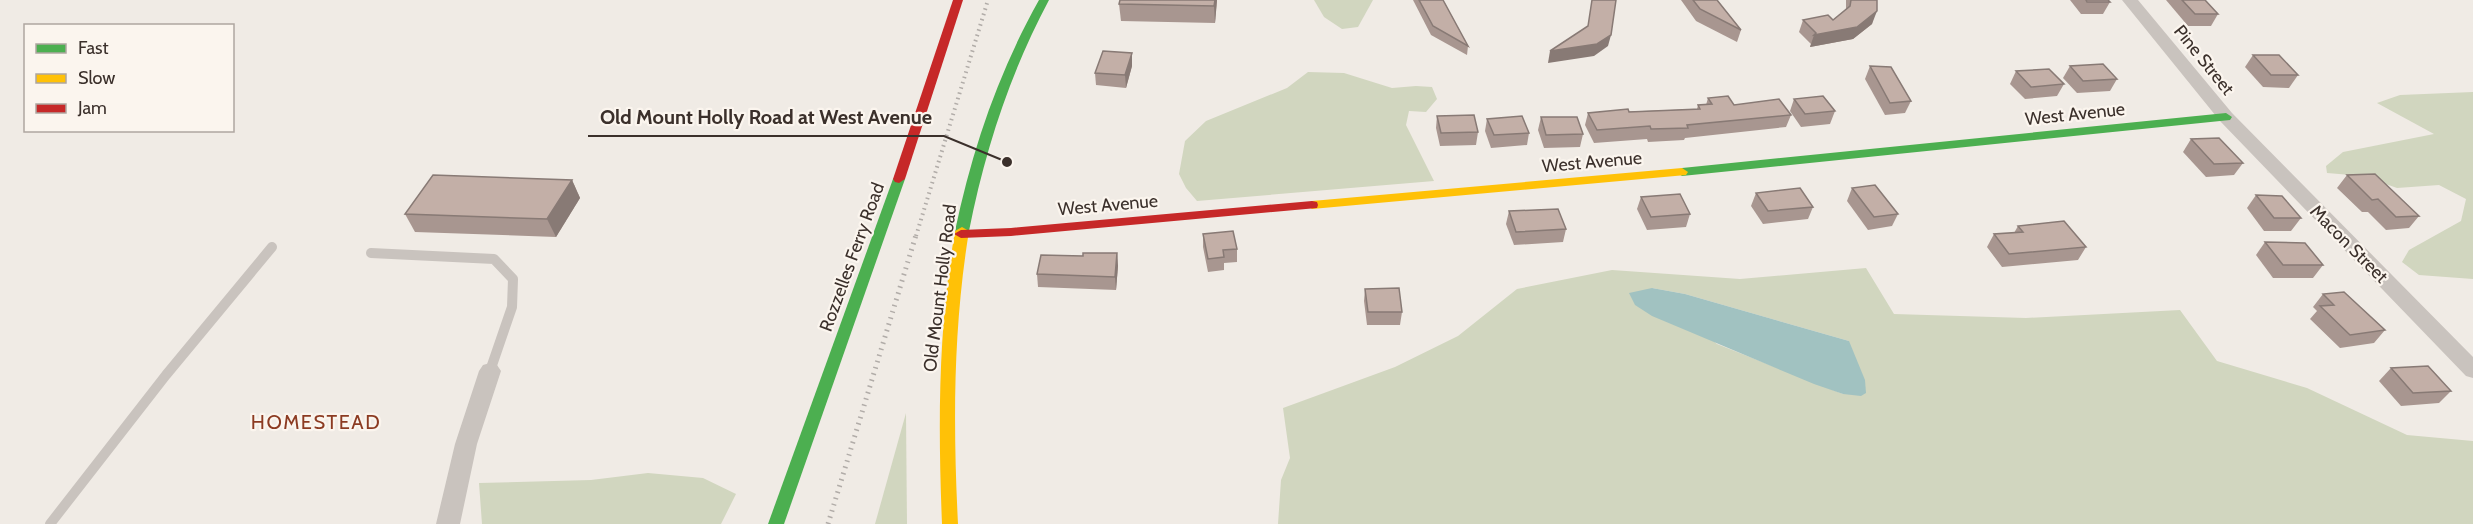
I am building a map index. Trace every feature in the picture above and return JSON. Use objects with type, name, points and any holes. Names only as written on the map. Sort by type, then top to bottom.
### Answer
[{"type":"street","name":"Rozzelles Ferry Road","points":[[776,524],[898,181],[958,0]]},
{"type":"street","name":"Old Mount Holly Road","points":[[950,524],[946,388],[961,234],[983,136],[995,99],[1044,0]]},
{"type":"street","name":"Pine Street","points":[[2130,0],[2226,117]]},
{"type":"street","name":"West Avenue","points":[[961,234],[1665,174],[2226,117]]},
{"type":"street","name":"Macon Street","points":[[2226,117],[2473,370]]},
{"type":"street","points":[[448,524],[466,444],[490,371]]},
{"type":"lane","points":[[50,524],[166,375],[272,247]]},
{"type":"lane","points":[[371,253],[494,259],[513,279],[512,307],[490,371]]},
{"type":"green space","points":[[1314,0],[1373,0],[1358,27],[1342,29],[1324,17]]},
{"type":"green space","points":[[1308,72],[1344,73],[1392,88],[1432,87],[1437,99],[1426,112],[1409,111],[1406,125],[1434,181],[1197,201],[1186,188],[1179,174],[1185,141],[1206,121],[1287,88]]},
{"type":"green space","points":[[2473,92],[2473,279],[2419,275],[2402,262],[2409,250],[2461,221],[2466,199],[2439,185],[2397,188],[2363,176],[2327,173],[2326,166],[2343,152],[2434,134],[2377,103],[2400,95]]},
{"type":"green space","points":[[1866,268],[1894,314],[2026,318],[2180,310],[2217,361],[2307,388],[2407,435],[2473,441],[2473,524],[1278,524],[1281,480],[1290,458],[1283,408],[1395,367],[1458,336],[1517,289],[1612,270],[1740,279]],"holes":[[[1652,288],[1685,294],[1849,341],[1843,394],[1717,344]]]},
{"type":"green space","points":[[906,413],[907,524],[875,524]]},
{"type":"green space","points":[[648,473],[703,478],[736,494],[721,524],[482,524],[479,483],[591,480]]},
{"type":"water","points":[[1652,288],[1685,294],[1849,341],[1865,380],[1866,393],[1861,396],[1843,394],[1814,384],[1652,316],[1635,305],[1629,293]]},
{"type":"building","points":[[1120,0],[1215,0],[1214,6],[1119,4]]},
{"type":"building","points":[[1419,0],[1443,0],[1468,46],[1433,26]]},
{"type":"building","points":[[1592,0],[1616,0],[1611,35],[1597,44],[1550,51],[1588,26]]},
{"type":"building","points":[[1693,0],[1717,0],[1741,30],[1700,9]]},
{"type":"building","points":[[1851,0],[1877,0],[1877,11],[1857,27],[1814,35],[1816,33],[1803,20],[1828,15],[1833,20],[1850,6]]},
{"type":"building","points":[[2086,0],[2108,0],[2110,2],[2087,2]]},
{"type":"building","points":[[2182,0],[2205,0],[2218,14],[2195,14]]},
{"type":"building","points":[[1103,51],[1132,53],[1125,75],[1095,73]]},
{"type":"building","points":[[2253,55],[2279,55],[2298,75],[2271,75]]},
{"type":"building","points":[[2103,64],[2117,79],[2083,81],[2070,66]]},
{"type":"building","points":[[1870,66],[1891,67],[1911,101],[1890,103]]},
{"type":"building","points":[[2049,69],[2064,84],[2031,87],[2016,71]]},
{"type":"building","points":[[1728,96],[1734,105],[1779,99],[1791,115],[1687,125],[1688,128],[1651,129],[1650,126],[1597,130],[1588,113],[1628,109],[1629,112],[1700,109],[1698,105],[1712,104],[1708,98]]},
{"type":"building","points":[[1823,96],[1835,111],[1805,114],[1794,99]]},
{"type":"building","points":[[1474,115],[1478,132],[1441,133],[1437,116]]},
{"type":"building","points":[[1522,116],[1529,133],[1494,135],[1487,119]]},
{"type":"building","points":[[1541,117],[1577,117],[1583,134],[1546,135]]},
{"type":"building","points":[[2219,138],[2243,163],[2214,164],[2191,139]]},
{"type":"building","points":[[2375,174],[2419,216],[2396,217],[2378,199],[2372,200],[2347,175]]},
{"type":"building","points":[[433,175],[572,180],[547,219],[405,214]]},
{"type":"building","points":[[1875,185],[1898,214],[1874,217],[1852,188]]},
{"type":"building","points":[[1800,188],[1813,207],[1768,211],[1756,193]]},
{"type":"building","points":[[1680,194],[1690,214],[1651,217],[1641,197]]},
{"type":"building","points":[[2256,195],[2282,196],[2301,218],[2274,218]]},
{"type":"building","points":[[1558,209],[1566,229],[1516,232],[1509,211]]},
{"type":"building","points":[[2064,221],[2086,247],[2009,254],[1994,234],[2023,232],[2018,226]]},
{"type":"building","points":[[1233,231],[1237,249],[1223,250],[1224,257],[1208,259],[1203,234]]},
{"type":"building","points":[[2265,242],[2305,243],[2323,265],[2283,265]]},
{"type":"building","points":[[1083,253],[1117,253],[1115,277],[1037,274],[1041,255],[1083,256]]},
{"type":"building","points":[[1399,288],[1402,312],[1368,312],[1365,289]]},
{"type":"building","points":[[2344,292],[2385,330],[2350,335],[2320,306],[2334,305],[2323,294]]},
{"type":"building","points":[[2428,366],[2451,391],[2413,393],[2391,368]]},
{"type":"railway","points":[[916,236],[988,0]]},
{"type":"railway","points":[[828,524],[916,235]]},
{"type":"traffic: fast","points":[[962,231],[977,167],[996,103],[1016,54],[1044,0]]},
{"type":"traffic: fast","points":[[1682,172],[2226,117]]},
{"type":"traffic: fast","points":[[776,524],[899,179]]},
{"type":"traffic: slow","points":[[1312,205],[1682,172]]},
{"type":"traffic: slow","points":[[950,524],[947,377],[951,304],[962,231]]},
{"type":"traffic: jam","points":[[899,179],[958,0]]},
{"type":"traffic: jam","points":[[961,234],[1011,232],[1312,205]]},
{"type":"place","name":"Old Mount Holly Road at West Avenue","points":[[1007,162]]},
{"type":"district","name":"HOMESTEAD","points":[[316,422]]}]
